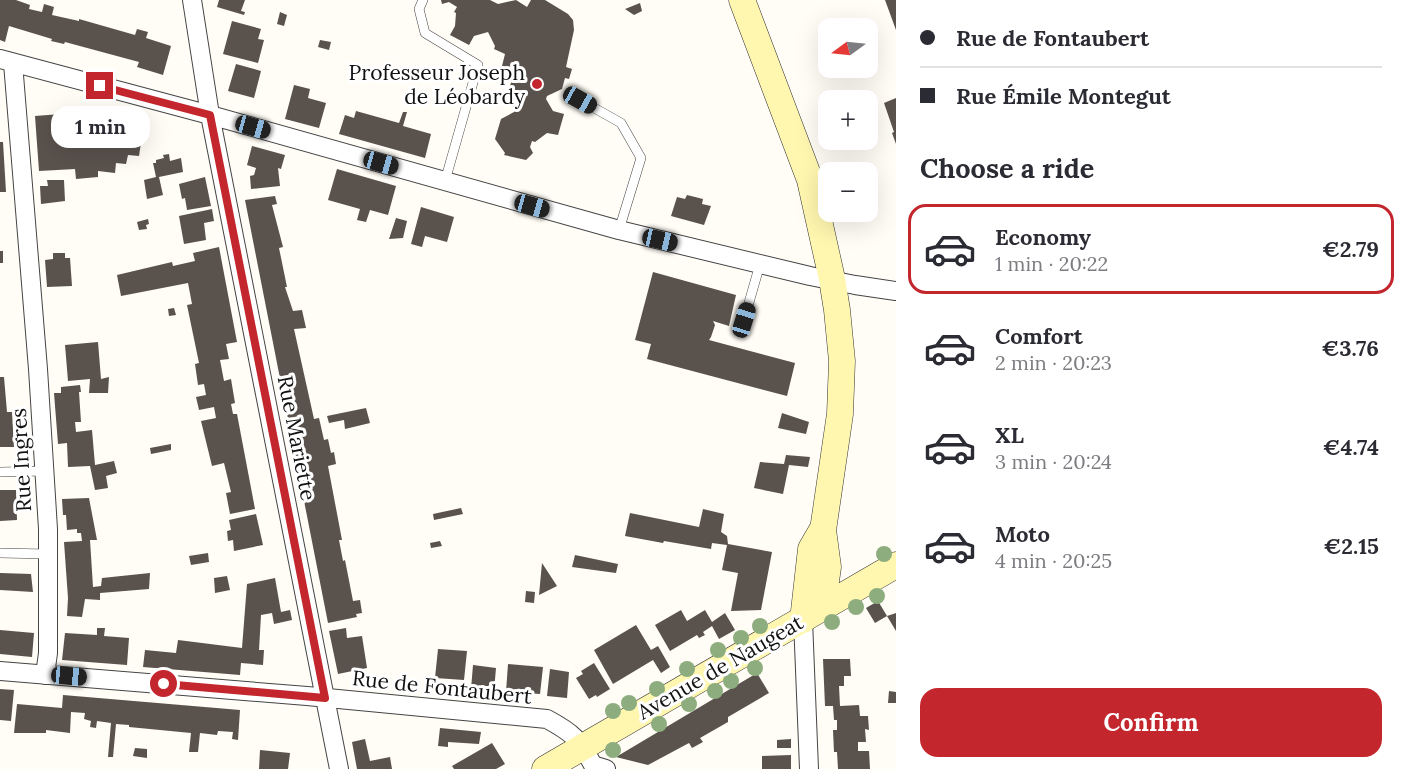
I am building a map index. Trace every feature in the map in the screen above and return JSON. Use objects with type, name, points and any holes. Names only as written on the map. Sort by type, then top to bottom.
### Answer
[{"type":"street","name":"Rue Mariette","points":[[192,0],[210,115],[339,769]]},
{"type":"street","points":[[742,0],[810,180],[832,279],[842,361],[840,414],[823,530],[828,567],[812,615],[809,769]]},
{"type":"street","points":[[7,61],[210,115],[619,230],[855,285],[896,291]]},
{"type":"street","name":"Rue Ingres","points":[[7,61],[38,369],[45,471],[48,554],[48,653],[45,675]]},
{"type":"street","name":"Avenue de Naugeat","points":[[544,769],[896,565]]},
{"type":"street","name":"Rue de Fontaubert","points":[[0,671],[325,698],[547,720],[578,739],[593,765],[606,769]]},
{"type":"lane","points":[[423,0],[419,9],[425,33],[478,64],[445,181]]},
{"type":"lane","points":[[580,100],[621,123],[641,158],[619,230]]},
{"type":"lane","points":[[744,320],[760,264]]},
{"type":"lane","points":[[0,472],[45,471]]},
{"type":"lane","points":[[0,553],[48,554]]},
{"type":"building","points":[[0,0],[16,0],[30,5],[29,9],[42,12],[44,4],[54,7],[52,15],[79,21],[79,19],[135,35],[137,29],[148,32],[146,38],[171,46],[163,75],[137,67],[139,62],[65,42],[64,44],[51,41],[52,39],[9,26],[5,42],[0,40]]},
{"type":"building","points":[[219,0],[245,0],[241,11],[245,12],[244,15],[217,7]]},
{"type":"building","name":"Professeur Joseph de Léobardy","points":[[441,0],[490,0],[498,4],[516,0],[527,7],[531,0],[545,0],[568,14],[573,20],[574,30],[566,67],[572,69],[569,79],[565,78],[562,89],[547,96],[546,99],[553,111],[564,114],[558,135],[547,133],[535,142],[532,141],[530,147],[533,153],[526,160],[504,155],[505,153],[495,139],[501,119],[514,112],[517,102],[509,90],[512,79],[502,66],[505,54],[494,49],[495,46],[488,32],[474,36],[469,45],[450,35],[455,26],[456,13],[454,12],[457,7],[449,2],[442,4]]},
{"type":"building","points":[[885,0],[896,0],[896,30]]},
{"type":"building","points":[[640,3],[642,11],[634,15],[625,9]]},
{"type":"building","points":[[280,12],[287,15],[284,26],[277,24]]},
{"type":"building","points":[[232,21],[261,29],[258,39],[264,40],[258,63],[223,54]]},
{"type":"building","points":[[320,40],[331,42],[329,50],[318,47]]},
{"type":"building","points":[[236,64],[261,71],[254,98],[228,91]]},
{"type":"building","points":[[294,85],[310,89],[308,98],[326,103],[319,128],[285,119]]},
{"type":"building","points":[[896,98],[896,144],[884,103]]},
{"type":"building","points":[[122,110],[145,116],[139,156],[128,155],[126,164],[116,163],[115,173],[98,171],[98,177],[76,179],[75,169],[39,171],[35,116],[61,114],[64,140],[96,137],[96,140],[117,143]]},
{"type":"building","points":[[356,111],[399,123],[403,112],[407,112],[403,126],[431,134],[425,158],[339,134],[345,115],[354,118]]},
{"type":"building","points":[[0,142],[3,142],[6,192],[0,192]]},
{"type":"building","points":[[252,146],[285,155],[281,169],[278,168],[280,186],[251,189],[250,176],[254,175],[256,168],[247,165]]},
{"type":"building","points":[[169,154],[170,161],[181,158],[183,172],[159,177],[163,195],[147,199],[144,180],[156,177],[153,163],[164,158],[163,155]]},
{"type":"building","points":[[337,169],[396,186],[388,215],[370,210],[366,222],[357,220],[360,209],[328,200]]},
{"type":"building","points":[[205,177],[211,206],[187,210],[179,184]]},
{"type":"building","points":[[47,180],[64,180],[65,201],[41,204],[40,186],[48,186]]},
{"type":"building","points":[[687,195],[703,199],[702,204],[711,206],[704,225],[671,216],[677,197],[685,199]]},
{"type":"building","points":[[275,196],[277,204],[272,205],[283,247],[279,248],[287,287],[285,287],[293,311],[302,310],[306,328],[294,329],[314,419],[319,418],[324,440],[328,439],[331,453],[334,452],[336,464],[328,466],[342,540],[339,540],[353,601],[360,600],[362,613],[356,614],[357,617],[328,623],[245,200]]},
{"type":"building","points":[[421,207],[454,217],[447,242],[425,236],[422,247],[411,244]]},
{"type":"building","points":[[212,209],[214,221],[204,223],[206,240],[184,244],[179,216]]},
{"type":"building","points":[[396,218],[407,221],[403,238],[389,239]]},
{"type":"building","points":[[148,219],[147,229],[139,230],[137,222]]},
{"type":"building","points":[[219,247],[237,342],[226,344],[229,359],[220,360],[224,381],[231,379],[235,403],[231,404],[233,414],[237,414],[255,509],[230,514],[226,493],[231,492],[224,463],[212,466],[201,421],[216,418],[214,407],[199,410],[196,397],[206,395],[204,384],[198,385],[195,364],[199,363],[187,305],[192,304],[188,283],[121,296],[117,275],[172,262],[173,266],[195,261],[193,253]]},
{"type":"building","points":[[0,251],[3,251],[3,263],[0,263]]},
{"type":"building","points":[[53,253],[65,253],[65,258],[70,258],[72,286],[47,287],[45,260],[53,259]]},
{"type":"building","points":[[653,272],[736,295],[729,326],[713,321],[715,325],[709,340],[795,363],[787,396],[647,359],[651,344],[635,340]]},
{"type":"building","points":[[174,308],[176,315],[169,316],[168,309]]},
{"type":"building","points":[[98,342],[101,379],[109,377],[108,393],[89,393],[90,379],[68,381],[65,345]]},
{"type":"building","points":[[0,377],[4,377],[7,412],[12,412],[14,447],[0,447]]},
{"type":"building","points":[[80,385],[81,422],[75,422],[76,432],[92,430],[95,465],[114,461],[117,473],[106,476],[108,488],[95,490],[90,466],[68,467],[67,443],[58,444],[54,393],[61,393],[61,387]]},
{"type":"building","points":[[366,408],[370,423],[345,429],[344,420],[329,423],[327,416]]},
{"type":"building","points":[[782,413],[809,422],[806,434],[778,428]]},
{"type":"building","points":[[171,444],[171,450],[151,454],[150,448]]},
{"type":"building","points":[[786,455],[810,457],[808,467],[789,465],[783,494],[754,488],[760,462],[784,464]]},
{"type":"building","points":[[0,490],[16,490],[17,520],[0,521]]},
{"type":"building","points":[[89,498],[97,540],[90,540],[93,587],[101,586],[102,578],[150,573],[149,589],[100,593],[100,600],[85,599],[82,617],[67,616],[64,542],[82,541],[81,533],[77,533],[77,529],[67,530],[62,499]]},
{"type":"building","points":[[461,508],[463,514],[434,520],[433,514]]},
{"type":"building","points":[[703,509],[724,514],[721,532],[727,536],[728,544],[772,552],[761,610],[731,611],[738,573],[722,570],[727,545],[712,543],[711,549],[625,536],[630,513],[699,527]]},
{"type":"building","points":[[256,514],[263,545],[234,551],[233,540],[228,541],[227,531],[231,530],[229,520]]},
{"type":"building","points":[[440,541],[442,546],[431,548],[430,543]]},
{"type":"building","points":[[208,553],[209,562],[191,565],[189,556]]},
{"type":"building","points":[[575,555],[618,564],[616,573],[572,567]]},
{"type":"building","points":[[542,563],[557,586],[539,595]]},
{"type":"building","points":[[0,573],[31,574],[33,592],[0,590]]},
{"type":"building","points":[[227,576],[230,590],[215,593],[214,578]]},
{"type":"building","points":[[275,578],[281,612],[290,610],[292,620],[274,624],[272,613],[261,615],[259,650],[264,650],[263,665],[241,663],[240,675],[143,667],[145,650],[176,653],[178,640],[242,648],[247,584]]},
{"type":"building","points":[[526,591],[535,592],[534,603],[525,602]]},
{"type":"building","points":[[878,601],[887,616],[875,623],[866,608]]},
{"type":"building","points":[[681,610],[687,621],[705,610],[712,622],[725,613],[735,630],[719,639],[712,626],[703,632],[705,635],[699,638],[697,635],[670,651],[655,625]]},
{"type":"building","points":[[896,613],[896,631],[887,616]]},
{"type":"building","points":[[636,625],[651,650],[658,646],[670,667],[661,673],[653,660],[613,684],[594,650]]},
{"type":"building","points":[[97,628],[105,628],[104,636],[129,638],[127,665],[62,660],[65,633],[97,635]]},
{"type":"building","points":[[346,628],[347,638],[362,636],[367,668],[338,674],[329,631]]},
{"type":"building","points":[[0,630],[34,633],[32,657],[0,654]]},
{"type":"building","points":[[438,649],[467,651],[464,680],[435,678]]},
{"type":"building","points":[[823,659],[850,659],[851,676],[844,676],[844,686],[839,686],[840,706],[859,705],[860,716],[868,716],[869,730],[865,729],[866,742],[858,742],[858,751],[869,751],[870,769],[838,769],[837,752],[834,752],[833,730],[837,730],[837,720],[834,720],[833,706],[825,706]]},
{"type":"building","points":[[594,663],[610,689],[589,699],[576,678],[583,674],[581,671]]},
{"type":"building","points":[[508,664],[543,667],[540,694],[506,692]]},
{"type":"building","points":[[473,665],[496,668],[494,691],[471,689]]},
{"type":"building","points":[[550,669],[569,672],[567,698],[547,696]]},
{"type":"building","points":[[757,673],[769,693],[728,717],[728,722],[700,738],[703,742],[692,748],[689,743],[648,765],[616,757]]},
{"type":"building","points":[[0,689],[14,690],[11,721],[0,720]]},
{"type":"building","points":[[889,691],[896,692],[896,703],[888,703]]},
{"type":"building","points":[[63,695],[240,710],[238,740],[232,739],[233,732],[218,731],[217,735],[200,733],[198,752],[189,752],[191,733],[116,724],[113,757],[108,757],[111,723],[97,721],[96,728],[90,727],[91,721],[84,719],[85,713],[71,712],[70,733],[46,730],[46,733],[14,733],[17,704],[62,708]]},
{"type":"building","points":[[440,728],[481,732],[479,744],[448,742],[448,747],[438,746]]},
{"type":"building","points":[[365,739],[370,761],[390,757],[392,769],[357,769],[352,742]]},
{"type":"building","points":[[791,739],[791,748],[777,748],[777,740]]},
{"type":"building","points":[[492,743],[505,764],[496,769],[454,769],[452,766]]},
{"type":"building","points":[[135,748],[147,749],[147,758],[133,756]]},
{"type":"building","points":[[260,750],[290,753],[288,769],[259,769]]},
{"type":"building","points":[[791,755],[791,769],[762,769],[762,756]]},
{"type":"place","name":"Professeur Joseph de Léobardy","points":[[537,84]]},
{"type":"route","points":[[100,86],[210,115],[325,698],[164,684]]}]
